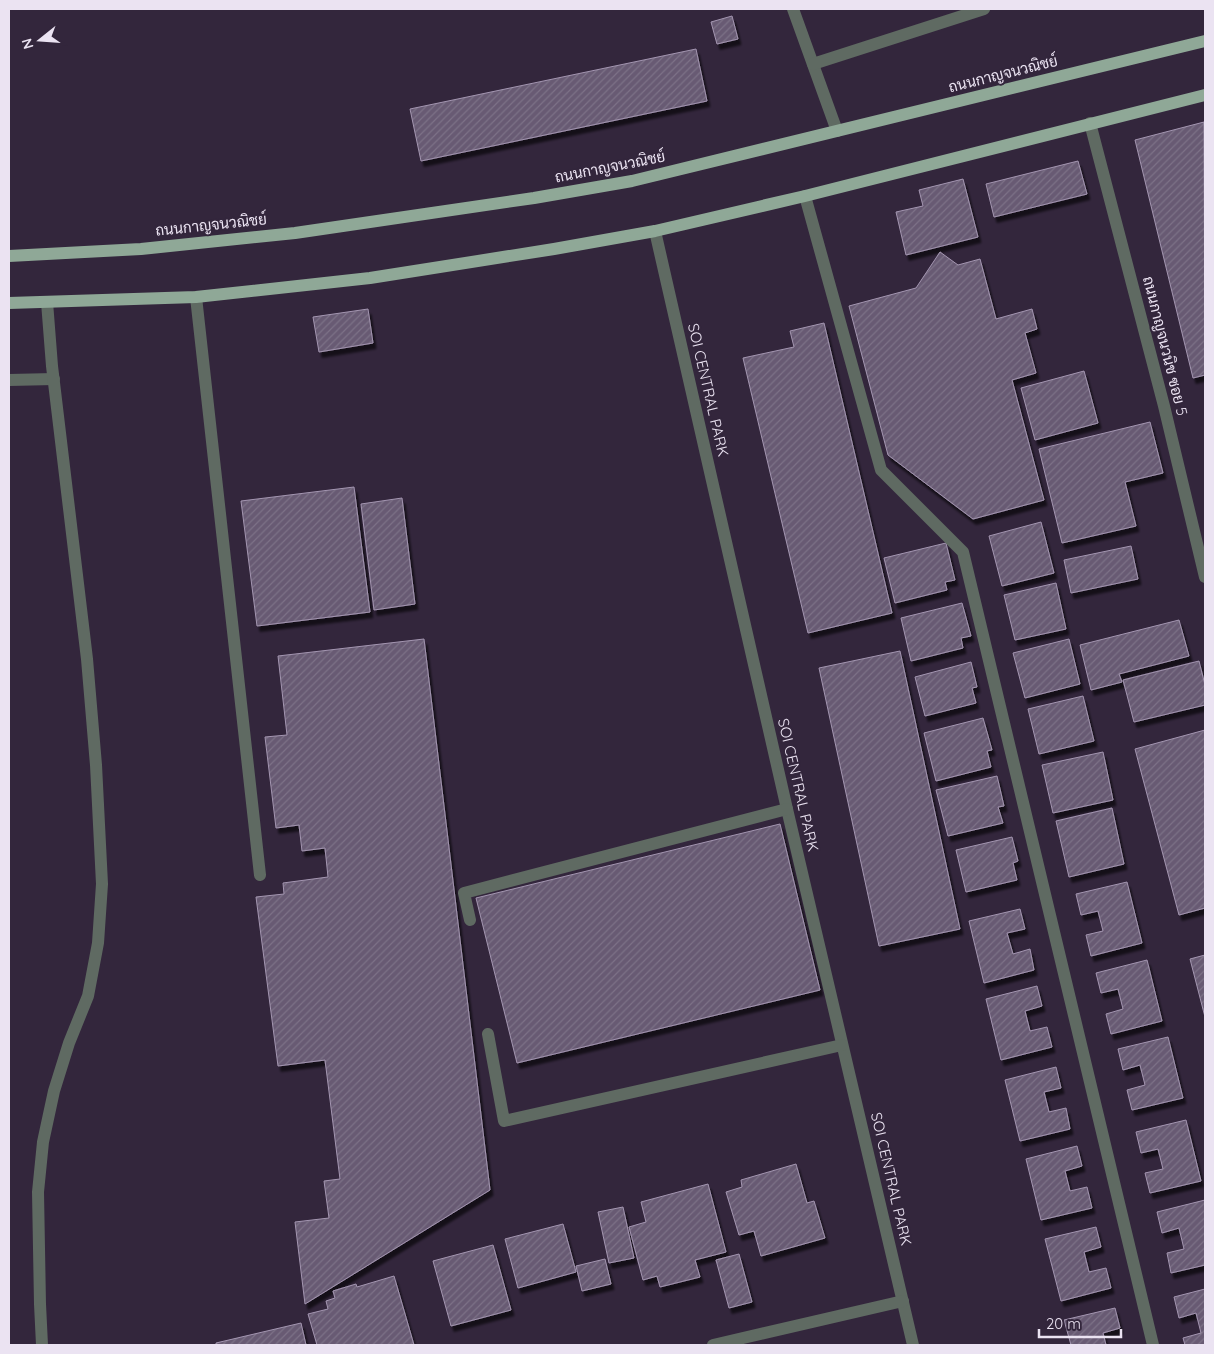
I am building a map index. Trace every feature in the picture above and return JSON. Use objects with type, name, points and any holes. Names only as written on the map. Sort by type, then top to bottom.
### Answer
[{"type":"main road","name":"ถนนกาญจนวณิชย์","points":[[9,256],[140,249],[294,233],[534,198],[632,181],[1205,41]]},
{"type":"main road","points":[[9,303],[196,297],[370,278],[452,266],[655,231],[806,196],[1205,95]]},
{"type":"street","points":[[793,9],[838,131]]},
{"type":"street","points":[[813,64],[984,9]]},
{"type":"street","name":"ถนนกาญจนวนิช ซอย 5","points":[[1090,123],[1164,406],[1205,577]]},
{"type":"street","points":[[806,196],[881,470],[963,552],[1153,1345]]},
{"type":"street","name":"SOI CENTRAL PARK","points":[[655,231],[787,809],[913,1345]]},
{"type":"street","points":[[196,297],[260,876]]},
{"type":"street","points":[[42,1345],[38,1192],[43,1142],[59,1075],[69,1043],[88,996],[98,943],[102,884],[88,659],[46,302]]},
{"type":"street","points":[[9,380],[54,379]]},
{"type":"street","points":[[470,920],[464,893],[787,809]]},
{"type":"street","points":[[488,1034],[504,1121],[842,1044]]},
{"type":"street","points":[[713,1345],[903,1301]]},
{"type":"building","points":[[732,16],[738,39],[717,44],[711,22]]},
{"type":"building","points":[[696,49],[707,101],[421,161],[410,109]]},
{"type":"building","points":[[1204,122],[1205,375],[1193,378],[1135,140]]},
{"type":"building","points":[[1078,161],[1087,194],[994,217],[986,184]]},
{"type":"building","points":[[963,179],[978,237],[906,255],[896,212],[923,206],[919,190]]},
{"type":"building","points":[[940,252],[958,265],[980,259],[996,319],[1032,309],[1037,329],[1025,333],[1036,373],[1012,380],[1044,500],[973,519],[888,455],[849,306],[916,288]]},
{"type":"building","points":[[368,309],[373,343],[319,352],[313,317]]},
{"type":"building","points":[[824,323],[892,613],[808,633],[743,358],[794,347],[790,331]]},
{"type":"building","points":[[1084,371],[1098,423],[1035,440],[1021,388]]},
{"type":"building","points":[[1150,422],[1163,473],[1125,482],[1136,526],[1062,543],[1039,449]]},
{"type":"building","points":[[354,487],[370,612],[257,626],[241,501]]},
{"type":"building","points":[[402,498],[415,604],[374,610],[361,504]]},
{"type":"building","points":[[1041,522],[1054,573],[1002,586],[989,536]]},
{"type":"building","points":[[946,543],[955,580],[945,582],[947,590],[895,603],[884,558]]},
{"type":"building","points":[[1131,546],[1138,579],[1071,593],[1064,560]]},
{"type":"building","points":[[1056,583],[1066,629],[1015,640],[1004,595]]},
{"type":"building","points":[[962,603],[971,636],[961,638],[963,648],[911,661],[901,618]]},
{"type":"building","points":[[1179,620],[1189,656],[1119,674],[1122,682],[1091,690],[1080,645]]},
{"type":"building","points":[[424,639],[490,1190],[305,1304],[295,1222],[329,1218],[324,1181],[340,1179],[325,1060],[278,1066],[256,897],[284,894],[283,883],[328,877],[325,848],[302,851],[299,825],[276,828],[265,737],[287,735],[278,656]]},
{"type":"building","points":[[1069,639],[1080,684],[1025,698],[1013,653]]},
{"type":"building","points":[[900,651],[960,929],[879,946],[819,668]]},
{"type":"building","points":[[1199,661],[1205,685],[1205,705],[1134,722],[1123,680]]},
{"type":"building","points":[[971,662],[977,687],[972,688],[976,703],[925,716],[915,677]]},
{"type":"building","points":[[1083,696],[1094,741],[1039,754],[1028,709]]},
{"type":"building","points":[[983,718],[992,750],[987,751],[991,767],[936,781],[924,733]]},
{"type":"building","points":[[1205,730],[1205,908],[1179,915],[1135,749]]},
{"type":"building","points":[[1103,752],[1113,800],[1053,813],[1042,765]]},
{"type":"building","points":[[997,776],[1004,806],[998,807],[1003,823],[948,836],[936,790]]},
{"type":"building","points":[[1112,808],[1124,864],[1069,877],[1056,821]]},
{"type":"building","points":[[780,824],[820,990],[517,1063],[476,898]]},
{"type":"building","points":[[1012,837],[1018,861],[1013,863],[1017,880],[966,892],[956,850]]},
{"type":"building","points":[[1127,882],[1142,943],[1091,956],[1086,935],[1103,931],[1098,911],[1081,915],[1076,894]]},
{"type":"building","points":[[1020,909],[1025,929],[1007,933],[1013,954],[1030,949],[1034,970],[984,983],[969,921]]},
{"type":"building","points":[[1205,955],[1205,1017],[1190,959]]},
{"type":"building","points":[[1147,960],[1162,1021],[1111,1034],[1106,1014],[1123,1009],[1118,989],[1101,993],[1096,973]]},
{"type":"building","points":[[1037,986],[1042,1006],[1025,1011],[1030,1031],[1047,1027],[1052,1047],[1001,1060],[986,999]]},
{"type":"building","points":[[1168,1037],[1183,1098],[1132,1110],[1127,1090],[1145,1085],[1140,1065],[1123,1070],[1118,1049]]},
{"type":"building","points":[[1056,1067],[1061,1088],[1044,1092],[1049,1112],[1066,1108],[1070,1129],[1020,1141],[1005,1080]]},
{"type":"building","points":[[1186,1120],[1201,1181],[1150,1193],[1145,1173],[1163,1169],[1158,1149],[1141,1153],[1136,1132]]},
{"type":"building","points":[[1077,1146],[1082,1166],[1065,1171],[1070,1191],[1087,1187],[1092,1208],[1041,1220],[1026,1159]]},
{"type":"building","points":[[796,1164],[807,1203],[814,1201],[825,1238],[761,1256],[754,1231],[739,1235],[726,1192],[742,1187],[741,1180]]},
{"type":"building","points":[[708,1184],[726,1252],[695,1260],[700,1277],[660,1287],[657,1276],[643,1280],[629,1227],[646,1222],[641,1202]]},
{"type":"building","points":[[1205,1200],[1205,1265],[1171,1273],[1167,1253],[1184,1249],[1179,1228],[1162,1233],[1157,1212]]},
{"type":"building","points":[[623,1207],[634,1258],[609,1263],[598,1212]]},
{"type":"building","points":[[563,1224],[576,1272],[518,1288],[505,1239]]},
{"type":"building","points":[[1096,1227],[1101,1247],[1084,1252],[1089,1272],[1106,1268],[1111,1288],[1061,1301],[1045,1239]]},
{"type":"building","points":[[493,1245],[511,1310],[451,1326],[433,1261]]},
{"type":"building","points":[[739,1254],[752,1302],[729,1308],[716,1260]]},
{"type":"building","points":[[605,1259],[611,1284],[582,1291],[576,1266]]},
{"type":"building","points":[[394,1276],[414,1345],[317,1345],[308,1314],[328,1309],[326,1301],[335,1298],[333,1291],[356,1284],[357,1287]]},
{"type":"building","points":[[1205,1289],[1205,1345],[1185,1345],[1183,1338],[1201,1333],[1196,1313],[1179,1318],[1174,1297]]},
{"type":"building","points":[[1115,1308],[1120,1328],[1103,1333],[1106,1345],[1071,1345],[1064,1320]]},
{"type":"building","points":[[301,1323],[306,1345],[216,1345],[216,1343]]}]
